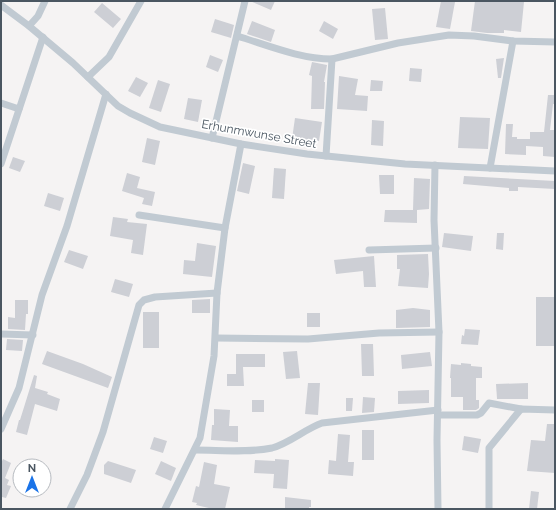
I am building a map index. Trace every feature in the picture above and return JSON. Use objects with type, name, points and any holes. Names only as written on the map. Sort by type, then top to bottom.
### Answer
[{"type":"street","points":[[29,26],[38,16],[46,1]]},
{"type":"street","points":[[88,77],[109,57],[141,1]]},
{"type":"street","points":[[212,138],[245,1]]},
{"type":"street","name":"Erhunmwunse Street","points":[[1,6],[43,37],[118,106],[160,127],[241,144],[326,156],[435,165],[555,171]]},
{"type":"street","points":[[237,36],[310,57],[332,59],[398,43],[449,35],[474,36],[513,41],[555,42]]},
{"type":"street","points":[[1,164],[43,37]]},
{"type":"street","points":[[490,168],[513,41]]},
{"type":"street","points":[[326,156],[332,59]]},
{"type":"street","points":[[1,428],[19,388],[42,295],[67,226],[106,94]]},
{"type":"street","points":[[1,103],[19,109]]},
{"type":"street","points":[[165,509],[195,450],[200,438],[204,421],[216,338],[217,293],[225,228],[241,144]]},
{"type":"street","points":[[435,165],[439,332],[438,509]]},
{"type":"street","points":[[138,215],[225,228]]},
{"type":"street","points":[[369,250],[436,248]]},
{"type":"street","points":[[70,509],[87,475],[103,432],[139,305],[144,300],[155,296],[217,293]]},
{"type":"street","points":[[216,338],[308,339],[379,332],[439,332]]},
{"type":"street","points":[[1,334],[33,335]]},
{"type":"street","points":[[195,450],[252,450],[272,448],[322,423],[338,420],[438,412],[478,415],[489,403],[521,409],[555,410]]},
{"type":"street","points":[[489,509],[489,448],[521,409]]},
{"type":"building","points":[[250,1],[275,1],[271,10]]},
{"type":"building","points":[[441,1],[455,2],[450,29],[436,27]]},
{"type":"building","points":[[475,1],[524,2],[521,32],[504,30],[504,33],[487,33],[471,31]]},
{"type":"building","points":[[102,3],[121,19],[113,28],[94,12]]},
{"type":"building","points":[[385,8],[388,39],[375,40],[372,9]]},
{"type":"building","points":[[215,19],[234,25],[231,38],[211,32]]},
{"type":"building","points":[[252,21],[275,30],[271,42],[247,34]]},
{"type":"building","points":[[324,21],[338,29],[333,39],[319,31]]},
{"type":"building","points":[[210,55],[223,60],[218,72],[206,67]]},
{"type":"building","points":[[504,58],[501,78],[498,78],[496,59]]},
{"type":"building","points":[[312,62],[327,65],[324,82],[324,109],[311,109],[312,76],[309,75]]},
{"type":"building","points":[[410,68],[422,69],[421,82],[409,81]]},
{"type":"building","points":[[339,76],[358,79],[355,95],[368,96],[367,111],[337,109]]},
{"type":"building","points":[[136,77],[148,83],[140,97],[128,91]]},
{"type":"building","points":[[158,80],[170,84],[161,112],[149,108]]},
{"type":"building","points":[[371,80],[383,81],[382,91],[370,91]]},
{"type":"building","points":[[548,95],[555,95],[555,104],[553,104],[550,130],[555,130],[555,157],[543,156],[543,147],[526,146],[526,155],[505,154],[506,124],[513,124],[512,137],[517,137],[517,139],[530,139],[530,132],[544,132]]},
{"type":"building","points":[[188,98],[202,100],[198,122],[184,119]]},
{"type":"building","points":[[460,117],[490,118],[488,149],[458,148]]},
{"type":"building","points":[[295,118],[322,122],[319,141],[292,139]]},
{"type":"building","points":[[372,120],[384,121],[383,146],[371,145]]},
{"type":"building","points":[[147,138],[160,141],[155,165],[142,162]]},
{"type":"building","points":[[13,157],[25,161],[20,172],[9,168]]},
{"type":"building","points":[[243,163],[255,166],[249,194],[237,191]]},
{"type":"building","points":[[274,168],[286,169],[284,199],[272,198]]},
{"type":"building","points":[[127,173],[140,177],[137,188],[155,192],[152,206],[142,204],[144,198],[122,191]]},
{"type":"building","points":[[379,175],[394,175],[394,194],[380,194]]},
{"type":"building","points":[[464,176],[555,181],[555,189],[518,187],[518,191],[509,191],[509,188],[463,184]]},
{"type":"building","points":[[414,178],[430,179],[429,209],[417,210],[417,223],[384,222],[385,210],[413,210]]},
{"type":"building","points":[[48,193],[64,198],[60,211],[44,206]]},
{"type":"building","points":[[113,217],[128,219],[127,222],[147,224],[143,255],[131,253],[133,240],[110,236]]},
{"type":"building","points":[[444,233],[473,236],[471,251],[442,247]]},
{"type":"building","points":[[497,233],[504,233],[503,250],[496,249]]},
{"type":"building","points":[[197,243],[216,246],[212,277],[183,274],[184,260],[195,261]]},
{"type":"building","points":[[69,250],[88,256],[83,269],[64,262]]},
{"type":"building","points":[[428,254],[428,288],[398,286],[400,269],[397,269],[397,255]]},
{"type":"building","points":[[374,256],[376,287],[364,287],[363,271],[336,274],[334,260]]},
{"type":"building","points":[[115,279],[133,284],[129,297],[111,292]]},
{"type":"building","points":[[536,297],[555,297],[555,346],[536,346]]},
{"type":"building","points":[[210,299],[210,313],[192,313],[192,300]]},
{"type":"building","points":[[15,300],[28,300],[28,314],[26,314],[25,330],[8,329],[8,317],[15,318]]},
{"type":"building","points":[[413,308],[430,310],[430,327],[396,328],[396,310]]},
{"type":"building","points":[[143,312],[159,312],[159,348],[143,348]]},
{"type":"building","points":[[307,313],[320,313],[320,327],[307,327]]},
{"type":"building","points":[[465,329],[480,330],[478,345],[461,344],[462,335],[464,336]]},
{"type":"building","points":[[7,339],[23,340],[22,351],[6,350]]},
{"type":"building","points":[[361,344],[373,344],[374,376],[362,376]]},
{"type":"building","points":[[47,351],[83,364],[112,377],[108,388],[42,364]]},
{"type":"building","points":[[297,351],[300,378],[286,379],[283,352]]},
{"type":"building","points":[[430,352],[432,366],[402,369],[401,355]]},
{"type":"building","points":[[236,354],[265,354],[265,367],[243,367],[244,386],[227,386],[227,374],[236,374]]},
{"type":"building","points":[[461,363],[482,367],[482,378],[476,378],[476,400],[479,400],[479,408],[476,410],[463,410],[463,397],[451,397],[451,364],[461,365]]},
{"type":"building","points":[[34,375],[37,376],[35,388],[48,392],[47,394],[60,399],[57,411],[35,404],[27,435],[16,432]]},
{"type":"building","points":[[308,383],[320,383],[318,415],[305,414]]},
{"type":"building","points":[[528,383],[528,399],[497,399],[496,384]]},
{"type":"building","points":[[429,390],[429,403],[398,404],[398,391]]},
{"type":"building","points":[[363,397],[375,398],[374,412],[362,413]]},
{"type":"building","points":[[346,398],[353,398],[352,411],[346,411]]},
{"type":"building","points":[[252,400],[264,400],[264,412],[252,412]]},
{"type":"building","points":[[214,409],[230,410],[229,426],[238,426],[238,442],[211,440],[212,425],[214,425]]},
{"type":"building","points":[[547,424],[555,424],[555,473],[527,471],[531,440],[545,441]]},
{"type":"building","points":[[362,430],[374,430],[374,460],[362,460]]},
{"type":"building","points":[[338,434],[350,435],[348,462],[354,462],[353,476],[328,474],[329,460],[336,461]]},
{"type":"building","points":[[464,436],[481,439],[478,453],[462,450]]},
{"type":"building","points":[[154,437],[167,441],[163,453],[150,449]]},
{"type":"building","points":[[3,459],[11,463],[5,478],[9,480],[7,485],[11,486],[6,498],[2,497],[1,500],[1,463]]},
{"type":"building","points":[[275,459],[289,460],[287,489],[273,488],[274,474],[254,473],[255,460],[275,461]]},
{"type":"building","points":[[108,461],[136,470],[131,483],[104,474],[104,465]]},
{"type":"building","points":[[161,461],[176,468],[171,481],[155,474]]},
{"type":"building","points":[[204,462],[217,465],[214,484],[230,487],[225,509],[213,509],[196,505],[197,503],[192,502],[196,486],[199,487]]},
{"type":"building","points":[[531,491],[539,492],[537,509],[529,509]]},
{"type":"building","points":[[285,497],[311,500],[311,507],[309,507],[309,509],[285,509]]}]
